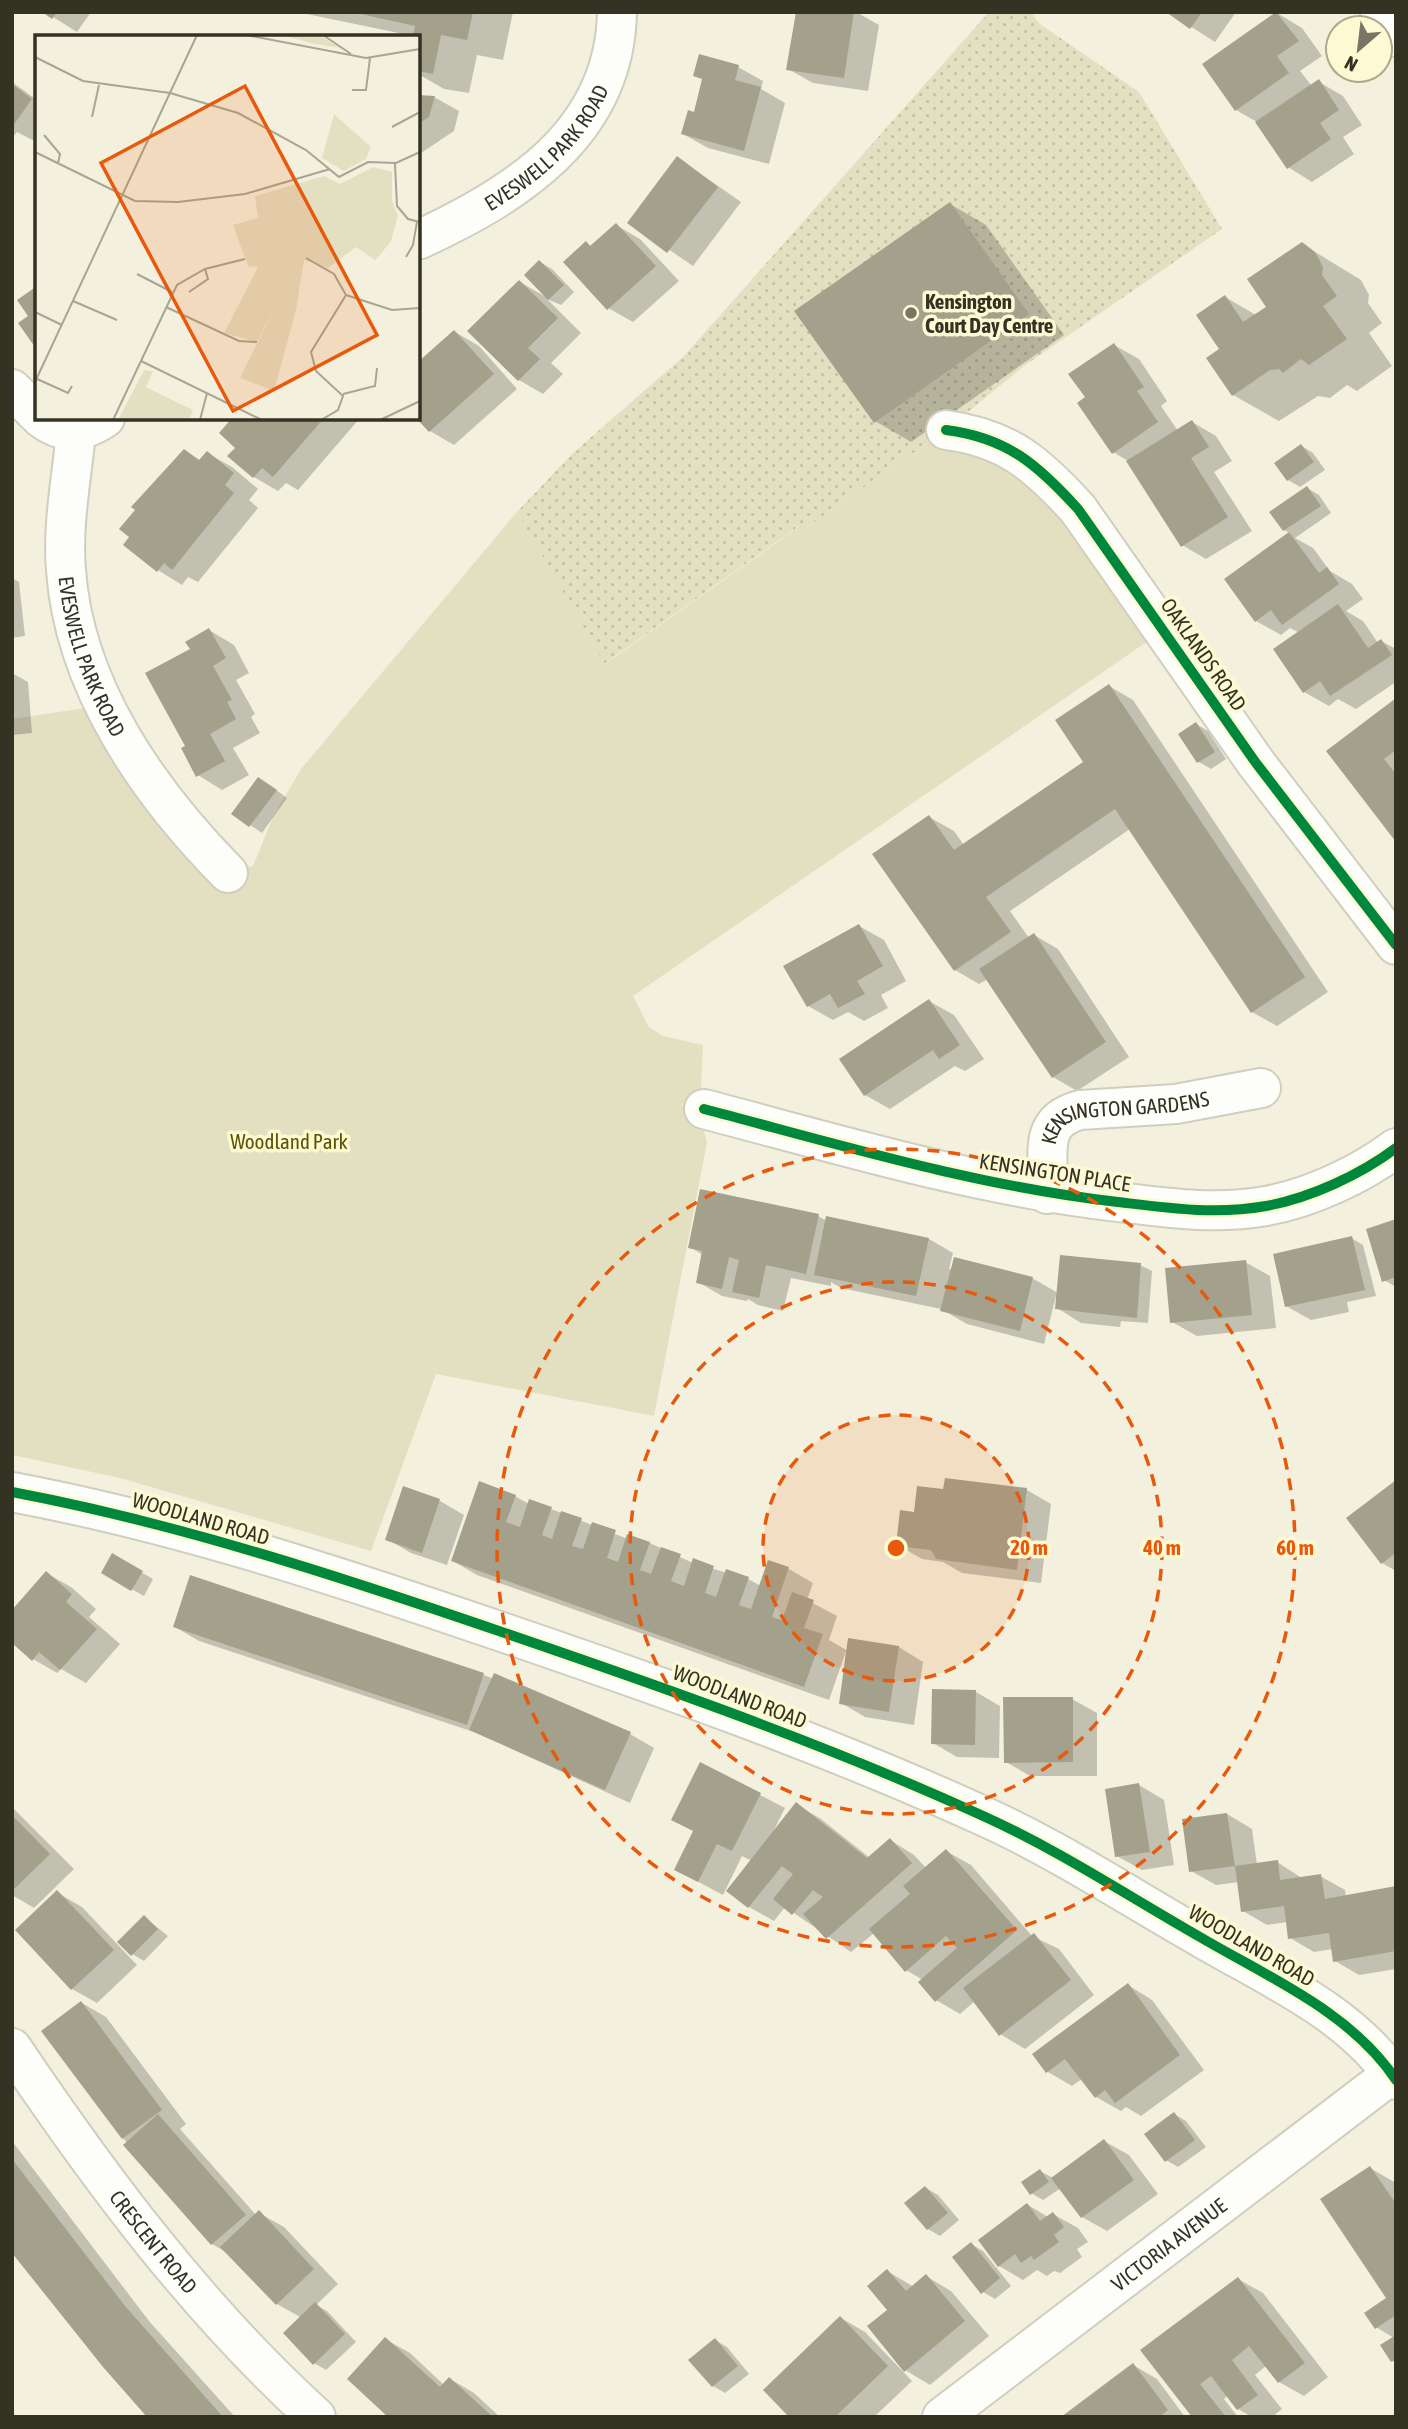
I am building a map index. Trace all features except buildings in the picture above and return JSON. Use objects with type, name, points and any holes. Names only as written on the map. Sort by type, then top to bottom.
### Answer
[{"type":"street","name":"EVESWELL PARK ROAD","points":[[420,239],[507,193],[556,154],[586,117],[606,77],[613,54],[617,12]]},
{"type":"street","points":[[1380,12],[1396,37]]},
{"type":"street","points":[[12,389],[35,412]]},
{"type":"street","name":"EVESWELL PARK ROAD","points":[[74,423],[65,568],[78,636],[105,705],[133,755],[182,824],[228,873]]},
{"type":"street","name":"OAKLANDS ROAD","points":[[946,430],[969,433],[1006,446],[1044,474],[1079,509],[1256,762],[1396,945]]},
{"type":"street","name":"KENSINGTON GARDENS","points":[[1047,1194],[1050,1131],[1055,1121],[1065,1114],[1080,1110],[1177,1104],[1261,1088]]},
{"type":"street","name":"KENSINGTON PLACE","points":[[704,1109],[960,1177],[1047,1194],[1191,1212],[1266,1206],[1322,1188],[1394,1152]]},
{"type":"street","name":"WOODLAND ROAD","points":[[12,1492],[170,1528],[433,1608],[681,1693],[908,1784],[1019,1834],[1306,1998],[1348,2026],[1395,2075]]},
{"type":"street","name":"CRESCENT ROAD","points":[[12,2048],[79,2147],[159,2251],[260,2362],[316,2417]]},
{"type":"street","name":"VICTORIA AVENUE","points":[[942,2417],[1395,2075]]},
{"type":"green space","points":[[989,12],[1031,12],[1040,24],[1139,92],[1222,229],[1024,366],[946,430],[803,530],[799,526],[604,664],[517,512],[572,454],[684,356]]},
{"type":"green space","name":"Woodland Park","points":[[946,430],[987,438],[1164,630],[633,996],[649,1027],[663,1036],[703,1045],[700,1112],[707,1143],[654,1416],[436,1374],[371,1551],[120,1478],[12,1455],[12,719],[105,705],[228,873],[253,866],[273,817],[301,769],[517,512],[605,664],[800,526],[803,530]]},
{"type":"cycle path","points":[[946,430],[987,440],[1020,456],[1049,479],[1078,509],[1256,763],[1396,945]]},
{"type":"cycle path","points":[[704,1109],[909,1163],[1013,1186],[1192,1210],[1247,1209],[1300,1197],[1351,1176],[1396,1148]]},
{"type":"cycle path","points":[[12,1492],[196,1535],[377,1590],[680,1694],[922,1789],[1037,1843],[1307,1998],[1356,2035],[1396,2080]]},
{"type":"place","name":"Kensington Court Day Centre","points":[[911,313]]}]
